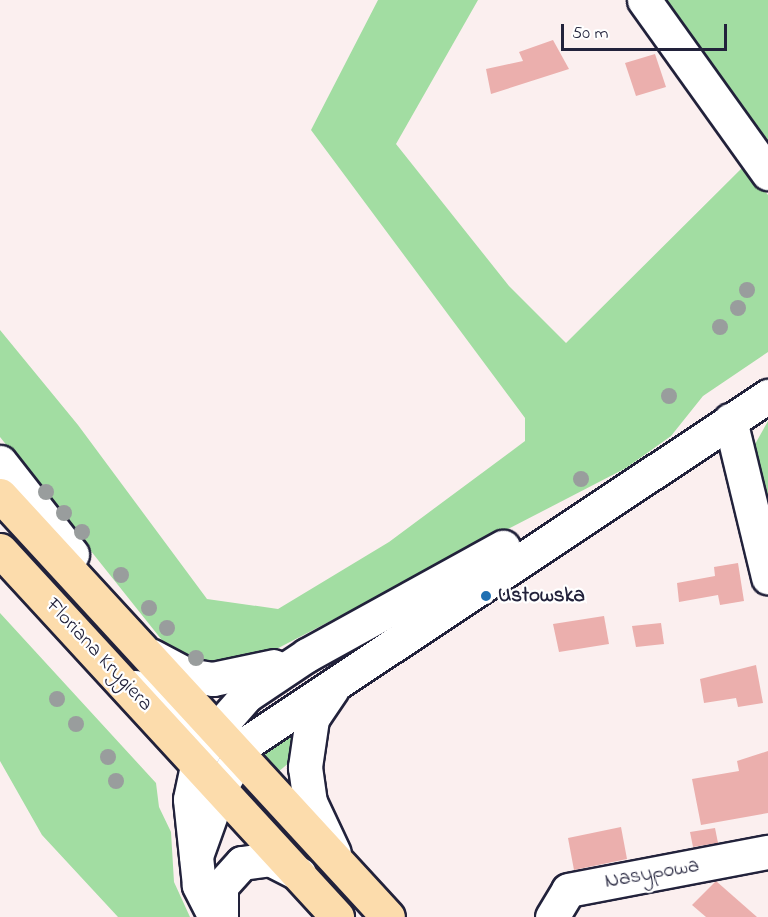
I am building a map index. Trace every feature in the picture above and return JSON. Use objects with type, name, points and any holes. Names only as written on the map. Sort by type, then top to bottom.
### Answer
[{"type":"main road","name":"Floriana Krygiera","points":[[0,495],[145,649],[388,917]]},
{"type":"main road","name":"Floriana Krygiera","points":[[0,550],[121,677],[226,741]]},
{"type":"main road","points":[[221,786],[337,917]]},
{"type":"street","points":[[644,0],[760,163]]},
{"type":"street","points":[[226,741],[342,679],[636,480],[768,396]]},
{"type":"street","points":[[730,420],[739,443],[768,577]]},
{"type":"street","name":"Floriana Krygiera","points":[[0,462],[145,649]]},
{"type":"street","points":[[215,917],[203,897],[190,799],[226,741],[247,695],[307,655],[636,480]]},
{"type":"street","points":[[145,649],[187,675],[219,679],[307,655]]},
{"type":"street","points":[[339,862],[310,802],[305,759],[312,719],[342,679]]},
{"type":"street","points":[[196,856],[221,786],[226,741]]},
{"type":"street","name":"Nasypowa","points":[[552,917],[559,899],[568,890],[768,852]]},
{"type":"street","points":[[220,917],[220,886],[242,863],[270,859],[299,874]]},
{"type":"green space","points":[[378,0],[478,0],[396,144],[509,286],[566,343],[745,165],[768,195],[768,352],[703,396],[671,436],[626,468],[259,658],[206,667],[173,654],[0,437],[0,330],[78,425],[207,599],[278,609],[389,542],[525,441],[525,418],[311,130]]},
{"type":"green space","points":[[667,0],[768,0],[768,143],[736,104]]},
{"type":"green space","points":[[768,421],[768,512],[754,446]]},
{"type":"green space","points":[[0,613],[156,783],[159,807],[171,832],[174,882],[190,917],[118,917],[42,835],[0,761]]},
{"type":"green space","points":[[303,716],[290,762],[278,772],[260,753]]},
{"type":"building","points":[[553,40],[569,69],[491,94],[486,69],[523,61],[519,52]]},
{"type":"building","points":[[655,54],[666,87],[636,96],[625,63]]},
{"type":"building","points":[[738,563],[744,601],[720,605],[718,595],[679,602],[677,583],[715,576],[714,567]]},
{"type":"building","points":[[604,616],[609,644],[559,652],[553,624]]},
{"type":"building","points":[[661,623],[664,644],[636,647],[632,626]]},
{"type":"building","points":[[756,665],[763,703],[738,707],[736,698],[704,703],[700,679]]},
{"type":"building","points":[[768,751],[768,813],[701,825],[692,779],[739,771],[737,761]]},
{"type":"building","points":[[621,827],[627,859],[574,870],[568,838]]},
{"type":"building","points":[[715,828],[718,843],[693,847],[690,832]]},
{"type":"building","points":[[716,881],[757,917],[706,917],[692,905]]},
{"type":"place","name":"Ustowska","points":[[486,596]]}]
